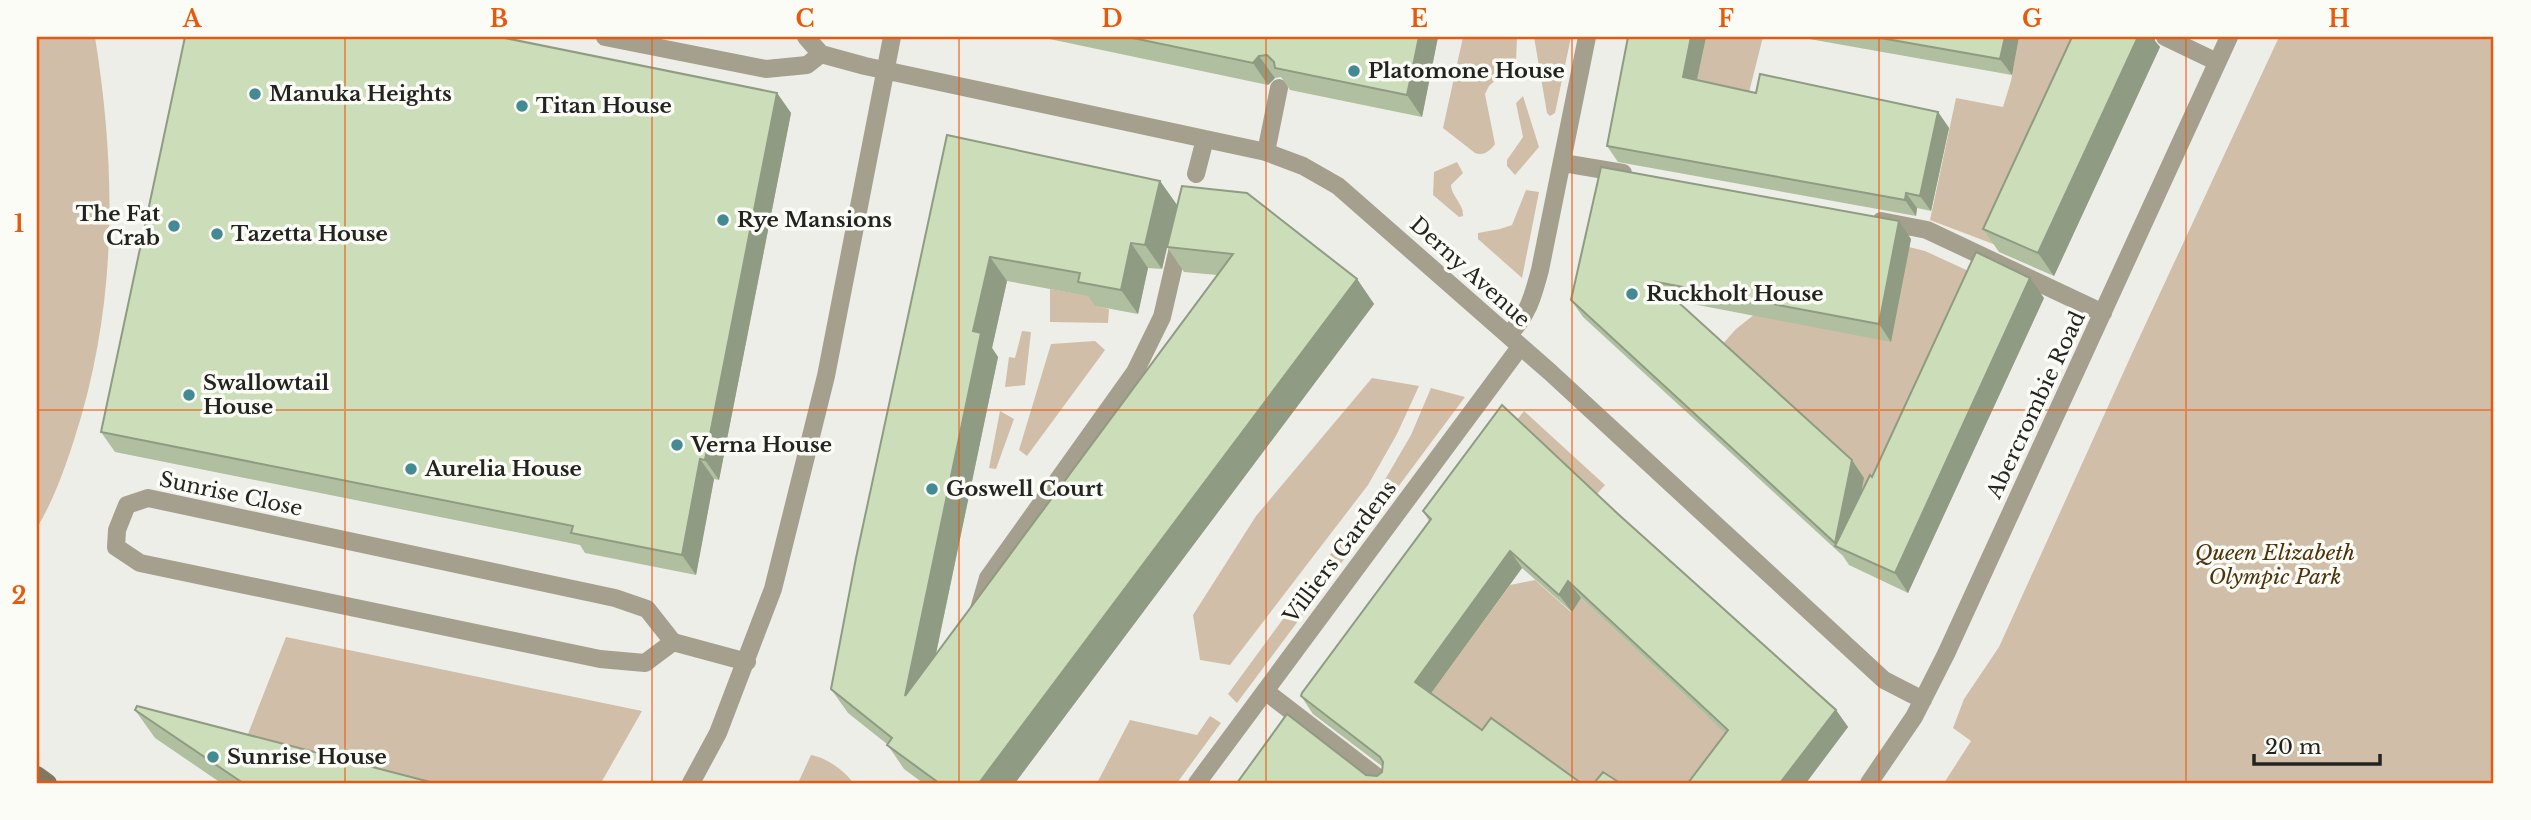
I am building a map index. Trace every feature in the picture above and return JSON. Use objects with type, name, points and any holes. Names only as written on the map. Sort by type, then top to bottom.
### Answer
[{"type":"street","points":[[605,37],[766,69],[807,65],[821,54],[806,37]]},
{"type":"street","points":[[691,783],[719,733],[773,589],[826,376],[892,37]]},
{"type":"street","name":"Villiers Gardens","points":[[1197,783],[1514,341],[1517,326],[1530,307],[1563,163],[1587,37]]},
{"type":"street","points":[[2165,37],[2217,62]]},
{"type":"street","name":"Abercrombie Road","points":[[1869,783],[1923,700],[2228,37]]},
{"type":"street","name":"Derny Avenue","points":[[821,54],[885,71],[1266,152],[1303,166],[1338,186],[1550,372],[1884,680],[1923,700]]},
{"type":"street","points":[[1266,152],[1279,88]]},
{"type":"street","points":[[1195,181],[1205,139]]},
{"type":"street","points":[[1563,163],[1635,175]]},
{"type":"street","points":[[974,624],[988,578],[1135,372],[1162,317],[1187,213]]},
{"type":"street","points":[[1861,217],[1927,230],[2103,313]]},
{"type":"street","name":"Sunrise Close","points":[[148,498],[615,598],[647,609],[673,642],[645,663],[600,659],[140,563],[116,547],[117,530],[127,505],[148,498]]},
{"type":"street","points":[[673,642],[747,662]]},
{"type":"street","points":[[1265,691],[1385,783]]},
{"type":"street","points":[[37,775],[48,783]]},
{"type":"green space","points":[[37,37],[95,37],[107,139],[109,240],[99,341],[88,390],[62,474],[37,528]]},
{"type":"green space","points":[[1463,37],[1517,37],[1516,62],[1489,86],[1485,94],[1495,144],[1489,151],[1481,154],[1475,153],[1443,128]]},
{"type":"green space","points":[[1534,37],[1571,37],[1555,113],[1550,116],[1547,113]]},
{"type":"green space","points":[[1705,37],[1763,37],[1746,104],[1679,163]]},
{"type":"green space","points":[[2019,37],[2098,37],[2001,247],[1930,220],[1956,98],[2003,107]]},
{"type":"green space","name":"Queen Elizabeth Olympic Park","points":[[2279,37],[2494,37],[2494,783],[1944,783],[1971,741],[1953,728],[1964,699],[1999,647]]},
{"type":"green space","points":[[1523,96],[1539,147],[1515,175],[1507,166],[1507,160],[1523,137],[1516,103]]},
{"type":"green space","points":[[1457,162],[1463,173],[1451,185],[1463,212],[1463,216],[1459,217],[1433,195],[1434,172]]},
{"type":"green space","points":[[1526,190],[1539,192],[1522,278],[1478,239],[1478,233],[1512,225]]},
{"type":"green space","points":[[1909,247],[1925,251],[1986,279],[1873,526],[1720,347],[1736,329],[1755,314]]},
{"type":"green space","points":[[1050,289],[1097,297],[1096,306],[1109,309],[1108,323],[1050,322]]},
{"type":"green space","points":[[1022,331],[1031,332],[1025,385],[1005,387],[1009,357],[1015,358]]},
{"type":"green space","points":[[1095,341],[1105,350],[1027,456],[1019,450],[1051,344]]},
{"type":"green space","points":[[1372,378],[1419,386],[1397,434],[1368,485],[1230,665],[1200,660],[1193,615],[1256,516]]},
{"type":"green space","points":[[1431,388],[1465,397],[1237,703],[1228,694],[1366,506],[1369,507],[1411,435]]},
{"type":"green space","points":[[1000,411],[1014,419],[996,469],[989,468]]},
{"type":"green space","points":[[1524,411],[1605,485],[1597,494],[1517,420]]},
{"type":"green space","points":[[1535,580],[1571,612],[1581,598],[1708,717],[1744,731],[1714,783],[1569,783],[1494,748],[1424,703],[1510,585]]},
{"type":"green space","points":[[286,637],[642,711],[601,783],[430,783],[246,739]]},
{"type":"green space","points":[[1210,716],[1221,723],[1177,783],[1097,783],[1130,720],[1197,735]]},
{"type":"green space","points":[[811,755],[835,766],[853,783],[798,783]]},
{"type":"building","points":[[185,37],[500,37],[777,93],[705,460],[700,459],[682,555],[571,533],[573,526],[101,432]]},
{"type":"building","points":[[1128,37],[1419,37],[1407,95],[1275,68],[1274,62],[1267,55],[1259,56],[1253,63]]},
{"type":"building","points":[[1628,37],[1691,37],[1683,77],[1756,93],[1760,74],[1938,112],[1920,196],[1906,193],[1905,200],[1607,146]]},
{"type":"building","points":[[1875,37],[2005,37],[2000,59]]},
{"type":"building","points":[[2072,37],[2138,37],[2038,253],[1983,229]]},
{"type":"building","points":[[947,135],[1160,181],[1145,245],[1131,243],[1121,290],[1078,282],[1080,273],[990,257],[973,331],[981,333],[905,696],[1233,254],[1167,247],[1182,186],[1247,193],[1357,279],[979,783],[939,783],[887,745],[892,738],[831,689],[856,558]]},
{"type":"building","points":[[1601,167],[1899,221],[1879,324],[1656,282],[1852,460],[1835,543],[1571,300]]},
{"type":"building","points":[[1976,252],[2030,278],[1895,573],[1835,546],[1870,475],[1872,477]]},
{"type":"building","points":[[1502,405],[1618,514],[1836,710],[1780,783],[1688,783],[1728,730],[1568,581],[1559,595],[1510,551],[1415,682],[1482,730],[1491,718],[1581,783],[1237,783],[1287,714],[1366,775],[1377,776],[1382,772],[1383,762],[1380,757],[1301,696],[1431,519],[1423,511]]},
{"type":"building","points":[[137,706],[434,783],[243,783],[135,710]]},
{"type":"building","points":[[1603,772],[1620,783],[1594,783]]},
{"type":"place","name":"Platomone House","points":[[1354,71]]},
{"type":"place","name":"Manuka Heights","points":[[255,94]]},
{"type":"place","name":"Titan House","points":[[522,106]]},
{"type":"place","name":"Rye Mansions","points":[[723,220]]},
{"type":"place","name":"The Fat Crab","points":[[174,226]]},
{"type":"place","name":"Tazetta House","points":[[217,234]]},
{"type":"place","name":"Ruckholt House","points":[[1632,294]]},
{"type":"place","name":"Swallowtail House","points":[[189,395]]},
{"type":"place","name":"Verna House","points":[[677,445]]},
{"type":"place","name":"Aurelia House","points":[[411,469]]},
{"type":"place","name":"Goswell Court","points":[[932,489]]},
{"type":"place","name":"Sunrise House","points":[[213,757]]}]
